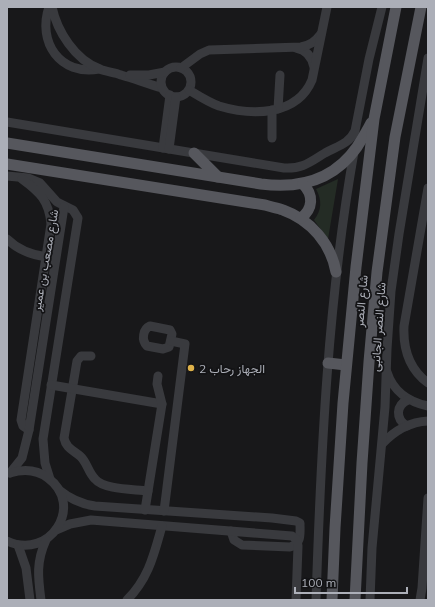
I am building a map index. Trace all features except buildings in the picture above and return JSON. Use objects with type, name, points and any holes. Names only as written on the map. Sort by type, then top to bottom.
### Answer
[{"type":"main road","name":"شارع النصر","points":[[332,600],[338,470],[346,364],[356,267],[374,119],[396,7]]},
{"type":"main road","name":"شارع النصر","points":[[355,600],[369,362],[378,264],[395,137],[421,7]]},
{"type":"main road","points":[[7,143],[278,186],[303,184],[319,179],[334,170],[347,160],[354,152],[374,119]]},
{"type":"main road","points":[[194,153],[218,177]]},
{"type":"main road","points":[[7,164],[265,205],[284,210],[301,218],[326,243],[334,259],[336,272]]},
{"type":"main road","points":[[301,218],[309,210],[311,199],[307,188],[303,184]]},
{"type":"main road","points":[[328,363],[346,364]]},
{"type":"street","points":[[49,7],[46,19],[47,33],[57,58],[68,65],[79,69],[99,69]]},
{"type":"street","points":[[52,7],[58,26],[66,41],[84,60],[99,69],[121,74],[141,76],[165,72]]},
{"type":"street","points":[[189,90],[209,101],[228,108],[248,111],[275,110],[291,104],[302,97],[310,86],[327,7]]},
{"type":"street","points":[[7,122],[284,168],[306,165],[346,144],[353,136],[357,126],[369,59],[382,7]]},
{"type":"street","points":[[181,68],[200,54],[209,50],[290,48],[310,45],[317,40],[322,33]]},
{"type":"street","points":[[290,48],[300,49],[307,53],[312,59],[314,67]]},
{"type":"street","name":"شارع النصر الجانبى","points":[[370,600],[372,548],[385,407],[389,320],[395,262],[428,58]]},
{"type":"street","points":[[121,74],[162,88],[165,92],[173,96],[184,95],[189,90],[191,86],[190,77],[185,70],[172,67],[165,72],[161,79],[162,88]]},
{"type":"street","points":[[272,138],[280,75]]},
{"type":"street","points":[[166,148],[173,96]]},
{"type":"street","points":[[316,600],[320,484],[328,363],[336,272],[344,206],[354,152]]},
{"type":"street","points":[[7,176],[28,178],[40,183],[53,199],[64,207]]},
{"type":"street","points":[[19,177],[41,195],[48,208],[51,224],[21,420],[23,426],[29,430]]},
{"type":"street","points":[[428,188],[404,326],[404,338],[405,350],[410,361],[416,371],[428,383]]},
{"type":"street","name":"شارع مصعب بن عمير","points":[[9,474],[22,458],[29,430],[64,207],[73,210],[76,213],[78,223],[43,439],[45,464],[50,479]]},
{"type":"street","points":[[7,239],[28,253],[47,257]]},
{"type":"street","points":[[164,511],[185,344],[171,341]]},
{"type":"street","points":[[91,356],[81,356],[78,358],[64,438],[68,447],[80,456],[86,463],[94,479],[100,484],[148,491]]},
{"type":"street","points":[[386,370],[389,378],[397,390],[408,400],[428,406]]},
{"type":"street","points":[[145,510],[162,404],[157,384],[158,376]]},
{"type":"street","points":[[51,386],[162,404]]},
{"type":"street","points":[[407,426],[400,420],[398,412],[401,404],[408,400]]},
{"type":"street","points":[[382,444],[397,430],[414,423],[428,421]]},
{"type":"street","points":[[9,474],[24,470],[38,472],[50,479],[59,490],[72,499],[87,505],[272,518],[299,522],[300,537],[298,543],[296,600]]},
{"type":"street","points":[[41,600],[38,565],[46,540],[56,530],[62,517],[63,504],[59,490]]},
{"type":"street","points":[[420,600],[428,498]]},
{"type":"street","points":[[130,523],[131,509]]},
{"type":"street","points":[[199,528],[201,514]]},
{"type":"street","points":[[271,534],[272,518]]},
{"type":"street","points":[[56,530],[70,524],[84,521],[130,523],[292,536],[298,543]]},
{"type":"street","points":[[127,600],[140,585],[146,575],[162,526]]},
{"type":"street","points":[[231,531],[234,540],[242,545],[290,548],[298,543]]},
{"type":"street","points":[[7,541],[18,546],[30,546],[46,540]]},
{"type":"street","points":[[18,546],[26,568],[30,600]]},
{"type":"street","points":[[422,588],[425,600]]},
{"type":"shaded area","points":[[338,179],[328,239],[314,220],[320,209],[320,201],[316,189]]},
{"type":"place","name":"الجهاز رحاب 2","points":[[191,368]]}]
